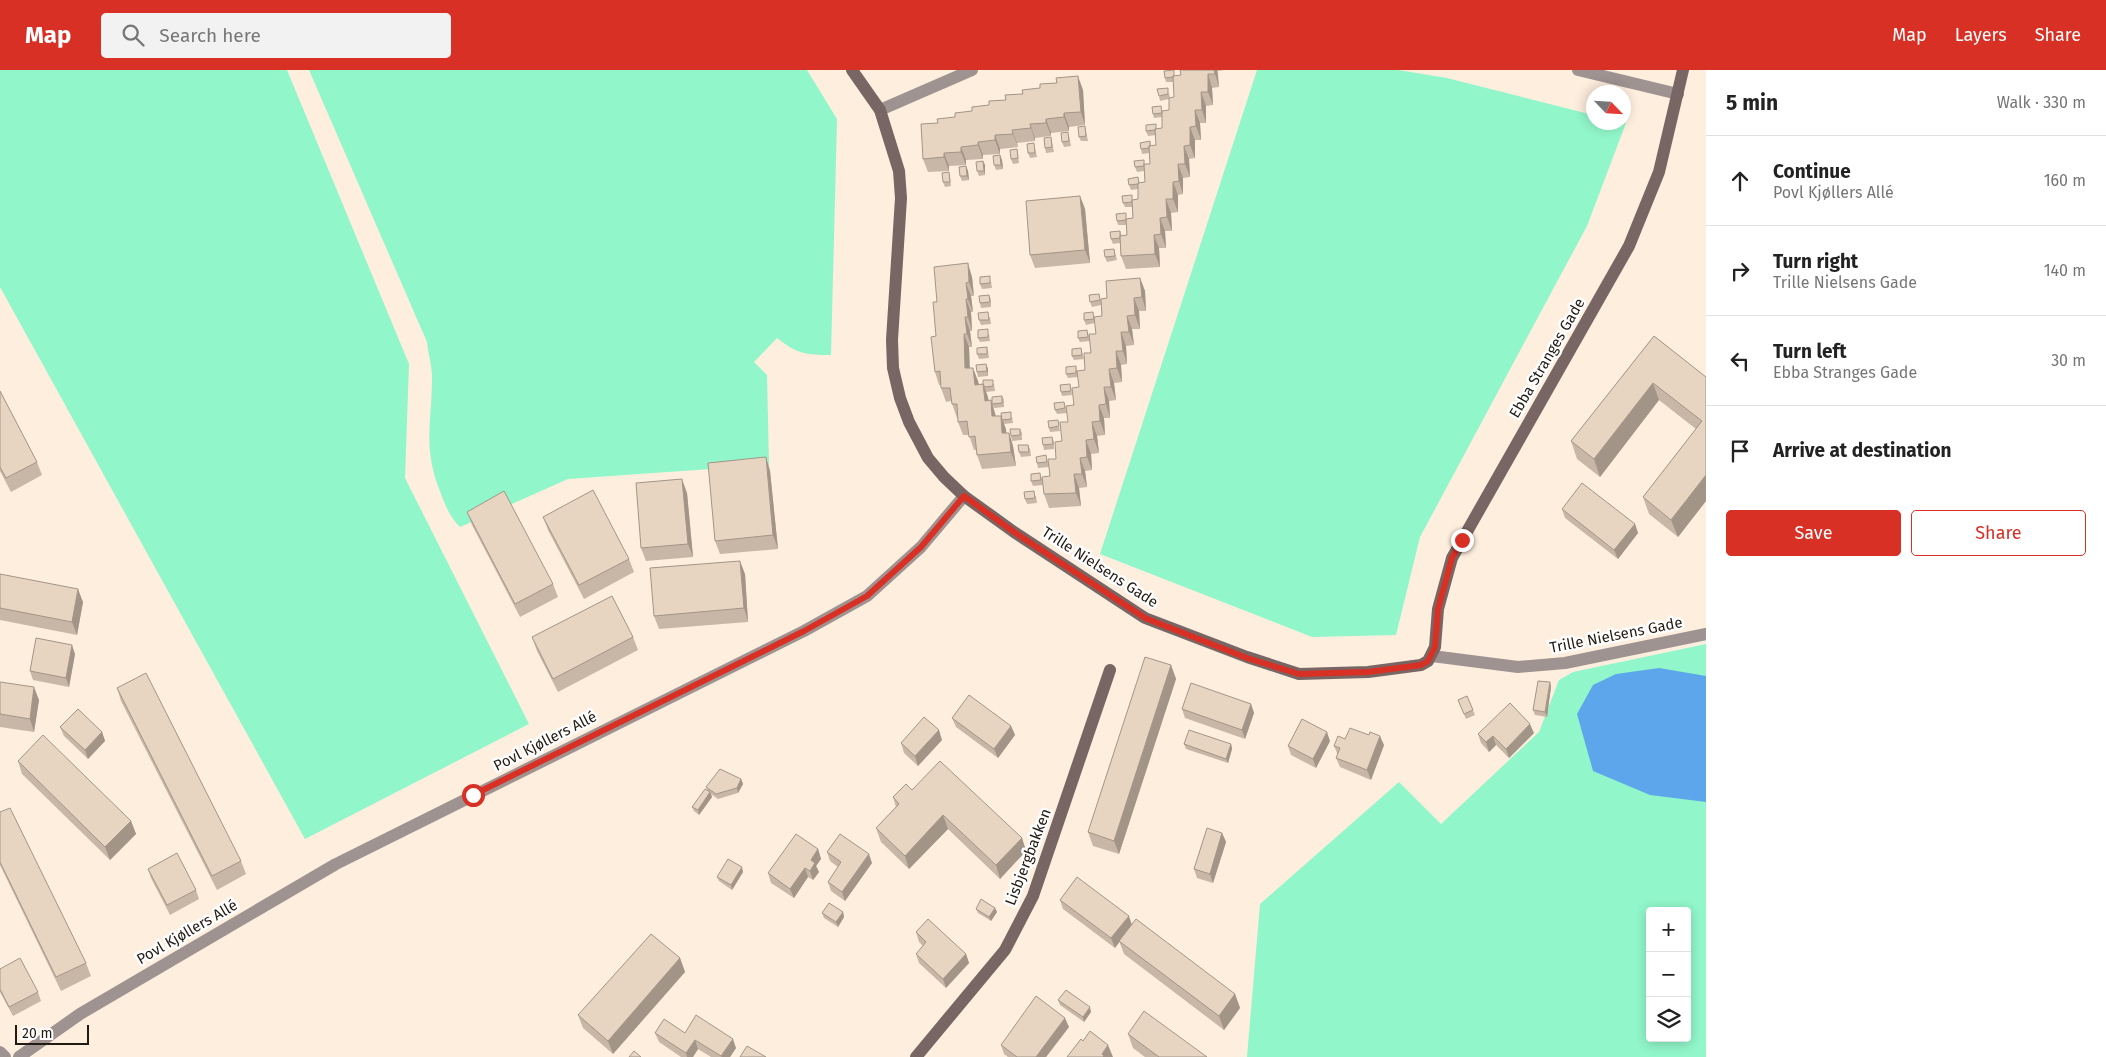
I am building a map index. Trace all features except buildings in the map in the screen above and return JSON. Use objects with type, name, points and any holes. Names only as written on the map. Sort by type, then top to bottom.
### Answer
[{"type":"street","name":"Trille Nielsens Gade","points":[[852,70],[880,110],[899,171],[900,198],[892,340],[893,368],[900,398],[909,422],[928,458],[964,496],[1014,532],[1145,618],[1247,658],[1299,674],[1368,672],[1402,668],[1421,665],[1432,656],[1518,666],[1565,664],[1706,634]]},
{"type":"street","points":[[880,110],[972,70]]},
{"type":"street","points":[[1578,70],[1678,94]]},
{"type":"street","name":"Ebba Stranges Gade","points":[[1432,656],[1436,640],[1438,609],[1452,558],[1629,246],[1659,172],[1683,70]]},
{"type":"street","name":"Povl Kjøllers Allé","points":[[19,1057],[80,1014],[336,864],[804,631],[867,596],[921,547],[964,496]]},
{"type":"street","name":"Lisbjergbakken","points":[[916,1057],[1005,950],[1033,896],[1110,670]]},
{"type":"street","points":[[0,1052],[6,1057]]},
{"type":"green space","points":[[0,70],[287,70],[409,364],[405,478],[529,724],[305,839],[0,287]]},
{"type":"green space","points":[[309,70],[807,70],[837,119],[831,355],[815,355],[802,352],[790,347],[777,338],[754,362],[767,375],[769,465],[568,479],[460,527],[451,516],[445,503],[435,477],[432,462],[429,436],[432,377],[427,342]]},
{"type":"green space","points":[[1257,70],[1398,70],[1447,78],[1586,113],[1586,130],[1623,130],[1587,226],[1420,537],[1396,635],[1312,637],[1100,554]]},
{"type":"green space","points":[[1706,644],[1706,1057],[1247,1057],[1260,904],[1399,782],[1441,824],[1539,732],[1559,680],[1573,672]]},
{"type":"water","points":[[1659,668],[1706,676],[1706,802],[1650,795],[1593,771],[1577,714],[1593,685],[1616,674]]},
{"type":"route","points":[[473,795],[804,631],[867,596],[921,547],[964,496],[1014,532],[1145,618],[1247,658],[1299,674],[1368,672],[1421,665],[1428,661],[1435,647],[1438,609],[1452,558],[1462,540]]}]
